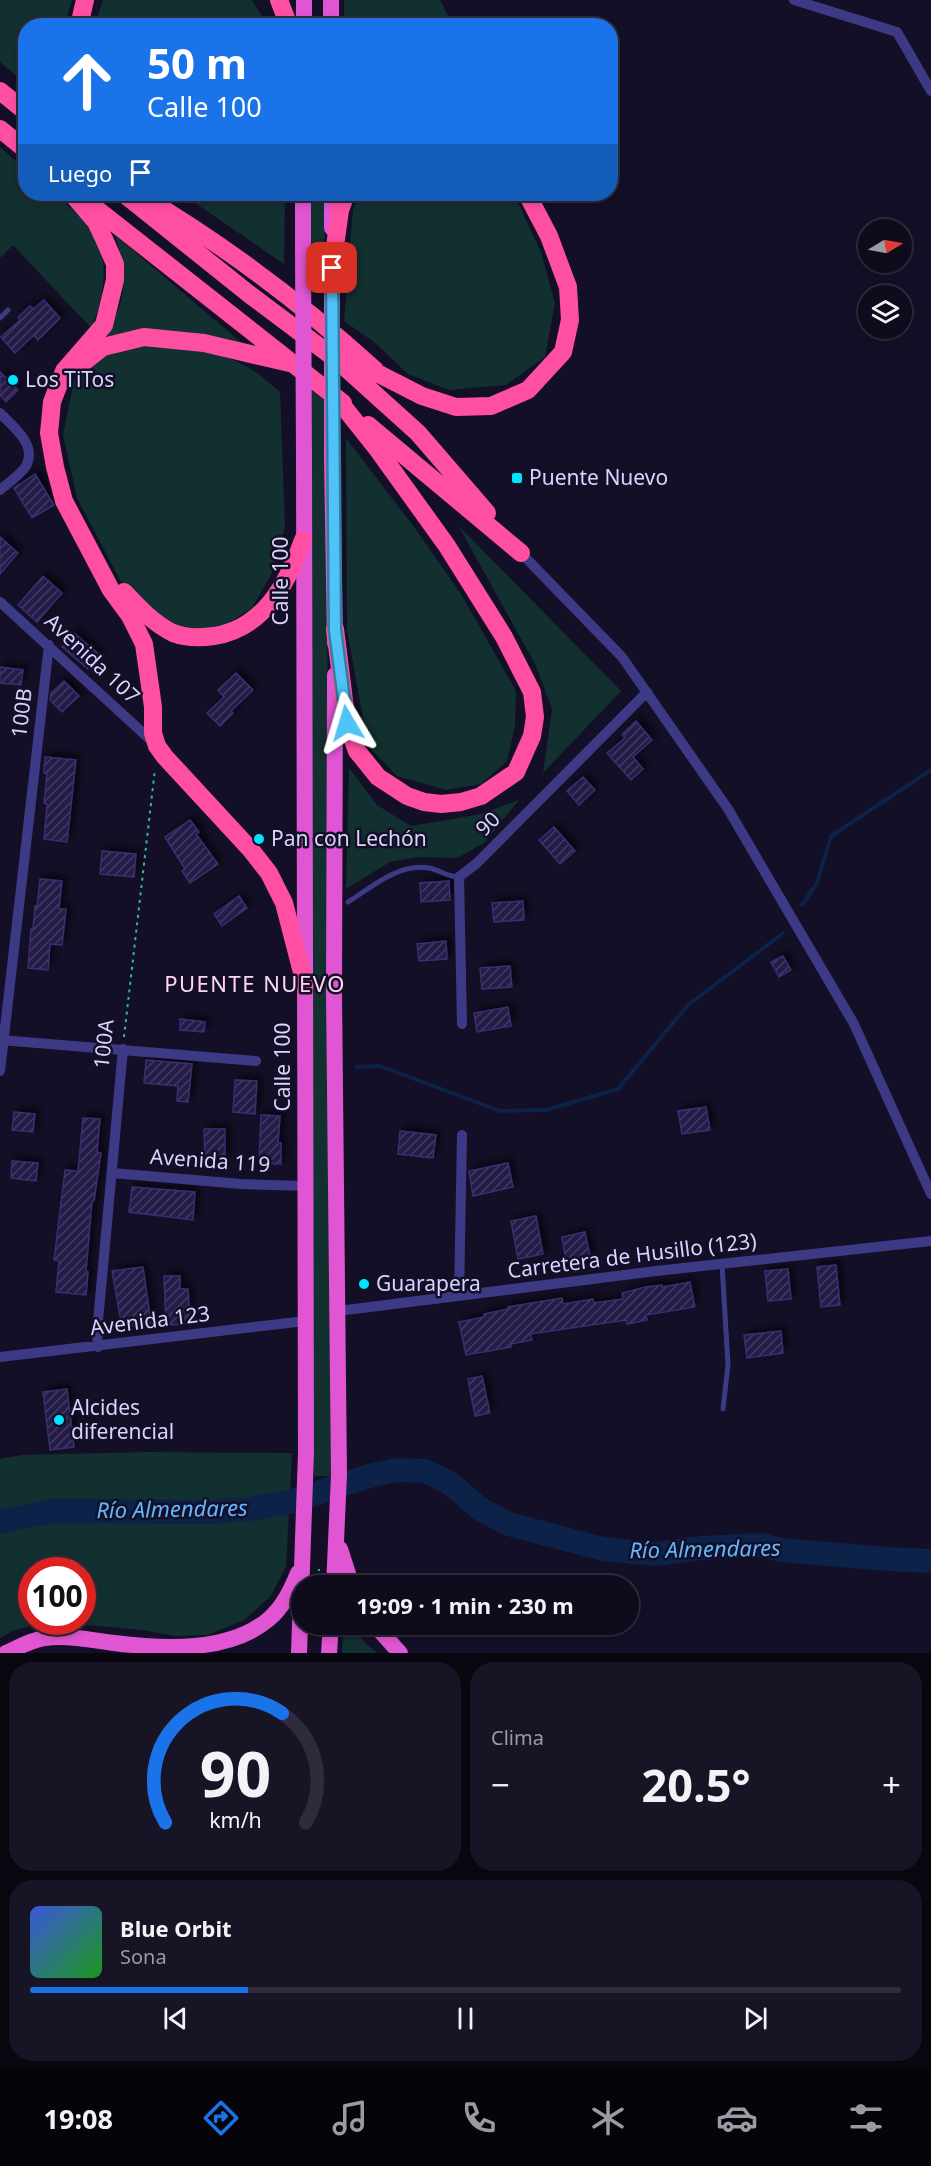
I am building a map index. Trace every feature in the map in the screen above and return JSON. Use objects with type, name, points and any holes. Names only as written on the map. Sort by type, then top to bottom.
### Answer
[{"type":"highway","points":[[81,18],[86,0]]},
{"type":"highway","points":[[279,0],[286,18]]},
{"type":"highway","points":[[304,0],[304,18]]},
{"type":"highway","points":[[331,0],[331,18]]},
{"type":"highway","points":[[0,91],[18,106]]},
{"type":"highway","points":[[0,129],[18,144]]},
{"type":"highway","points":[[78,201],[96,222],[105,240],[115,264],[116,280],[104,325],[64,370],[52,402],[49,433],[64,501],[111,590],[130,616],[144,644],[153,707],[153,733],[157,746],[269,873],[284,903],[305,984]]},
{"type":"highway","points":[[86,201],[294,364],[521,553]]},
{"type":"highway","points":[[133,201],[249,294],[337,360],[418,433]]},
{"type":"highway","points":[[150,201],[252,268],[379,374],[418,433],[521,553]]},
{"type":"highway","points":[[159,201],[173,214]]},
{"type":"highway","name":"Calle 100","points":[[299,1653],[306,1476],[303,201]]},
{"type":"highway","points":[[332,201],[335,630],[334,994],[339,1311],[339,1475],[335,1575]]},
{"type":"highway","points":[[332,268],[340,210],[343,201]]},
{"type":"highway","points":[[337,360],[379,374],[422,396],[456,407],[491,406],[528,390],[563,352],[570,320],[568,287],[549,236],[531,201]]},
{"type":"highway","points":[[294,364],[204,343],[144,337],[103,347],[80,366],[64,391],[58,429],[63,466],[72,502],[117,585],[151,620],[175,634],[198,638],[223,634],[248,624],[270,604],[284,586],[303,540]]},
{"type":"highway","points":[[335,630],[347,723],[357,751],[378,777],[407,796],[424,802],[441,804],[461,802],[481,796],[516,771],[532,736],[535,717],[532,692],[504,637],[447,546],[378,450],[339,401]]},
{"type":"highway","points":[[337,1532],[342,1560],[348,1575]]},
{"type":"highway","points":[[139,1646],[208,1645],[245,1635],[271,1618],[288,1596],[302,1564]]},
{"type":"highway","points":[[329,1653],[330,1635]]},
{"type":"highway","points":[[384,1635],[400,1653]]},
{"type":"highway","points":[[6,1653],[26,1643],[44,1638],[62,1637],[139,1646],[169,1653]]},
{"type":"street","points":[[794,0],[897,32],[931,91]]},
{"type":"street","points":[[0,413],[23,438],[30,451],[27,465],[0,490]]},
{"type":"street","points":[[521,553],[622,657],[728,809],[854,1024],[931,1194]]},
{"type":"street","name":"Avenida 107","points":[[0,602],[157,746]]},
{"type":"street","name":"100B","points":[[0,1071],[1,1040],[49,645]]},
{"type":"street","name":"90","points":[[459,877],[477,863],[647,692]]},
{"type":"street","points":[[459,877],[462,1024]]},
{"type":"street","points":[[1,1040],[256,1061]]},
{"type":"street","name":"100A","points":[[98,1347],[97,1332],[123,1049]]},
{"type":"street","points":[[459,1296],[462,1135]]},
{"type":"street","name":"Avenida 119","points":[[112,1173],[241,1184],[305,1186]]},
{"type":"street","name":"Carretera de Husillo (123)","points":[[339,1311],[931,1241]]},
{"type":"street","name":"Avenida 123","points":[[0,1358],[305,1321]]},
{"type":"lane","points":[[0,318],[9,310]]},
{"type":"lane","points":[[348,902],[400,870],[429,868],[448,877],[459,877]]},
{"type":"lane","points":[[722,1264],[728,1365],[723,1409]]},
{"type":"path","name":"100A","points":[[123,1049],[157,746]]},
{"type":"green space","points":[[0,0],[72,0],[67,18],[18,18],[18,77],[0,62]]},
{"type":"green space","points":[[103,0],[252,0],[263,18],[97,18]]},
{"type":"green space","points":[[344,0],[440,0],[449,18],[344,18]]},
{"type":"green space","points":[[0,147],[18,163],[18,201],[62,201],[86,224],[95,239],[104,269],[99,307],[92,329],[13,245],[0,258]]},
{"type":"green space","points":[[192,201],[285,201],[284,264]]},
{"type":"green space","points":[[310,201],[325,201],[324,292],[311,291]]},
{"type":"green space","points":[[358,201],[517,201],[541,252],[555,303],[545,357],[506,385],[449,390],[408,374],[374,342],[344,321],[353,209]]},
{"type":"green space","points":[[115,235],[249,349],[103,339],[117,312],[123,289],[124,277]]},
{"type":"green space","points":[[146,342],[188,347],[229,358],[254,371],[280,392],[285,527],[271,575],[252,608],[227,624],[201,629],[176,625],[144,604],[120,580],[77,498],[63,435],[74,380],[107,354]]},
{"type":"green space","points":[[312,391],[324,400],[327,562],[331,1476],[314,1476]]},
{"type":"green space","points":[[346,438],[414,527],[461,594],[516,691],[515,726],[507,761],[481,784],[446,790],[397,776],[368,746],[347,631]]},
{"type":"green space","points":[[458,525],[621,691],[543,773],[552,709],[535,664]]},
{"type":"green space","points":[[349,768],[377,805],[411,826],[481,814],[519,800],[484,843],[457,858],[420,857],[390,862],[346,889]]},
{"type":"green space","points":[[145,1452],[292,1453],[286,1567],[270,1597],[244,1620],[208,1635],[174,1636],[143,1630],[96,1626],[96,1557],[18,1557],[18,1629],[0,1638],[0,1459],[21,1455]]},
{"type":"green space","points":[[343,1635],[360,1635],[364,1642],[377,1653],[342,1653]]},
{"type":"building","points":[[44,300],[60,318],[38,340],[34,335],[15,353],[1,337],[20,320],[18,317],[30,306],[33,309]]},
{"type":"building","points":[[0,372],[18,390],[6,402],[0,395]]},
{"type":"building","points":[[35,474],[54,505],[32,518],[14,488]]},
{"type":"building","points":[[0,537],[18,553],[0,574]]},
{"type":"building","points":[[43,576],[62,593],[37,622],[18,605]]},
{"type":"building","points":[[74,633],[100,655],[88,669],[62,647]]},
{"type":"building","points":[[0,667],[23,670],[21,685],[0,683]]},
{"type":"building","points":[[236,673],[253,690],[231,711],[233,713],[220,726],[207,713],[224,697],[218,690]]},
{"type":"building","points":[[64,681],[79,696],[62,712],[50,700],[51,693]]},
{"type":"building","points":[[636,721],[652,740],[633,757],[643,769],[631,780],[607,753],[625,738],[622,734]]},
{"type":"building","points":[[45,757],[76,760],[67,842],[44,839],[47,804],[44,803],[47,774],[44,773]]},
{"type":"building","points":[[583,777],[595,790],[579,805],[567,791]]},
{"type":"building","points":[[190,820],[199,832],[196,834],[218,864],[190,883],[182,871],[185,869],[165,837]]},
{"type":"building","points":[[554,827],[575,851],[560,864],[539,840]]},
{"type":"building","points":[[102,851],[136,854],[134,877],[100,874]]},
{"type":"building","points":[[40,879],[62,881],[59,909],[66,909],[62,945],[50,944],[48,970],[28,968],[31,929],[33,929],[35,906],[37,907]]},
{"type":"building","points":[[449,881],[450,900],[421,902],[420,883]]},
{"type":"building","points":[[239,896],[247,908],[222,926],[214,914]]},
{"type":"building","points":[[523,901],[524,920],[494,922],[492,903]]},
{"type":"building","points":[[446,941],[447,959],[419,961],[417,944]]},
{"type":"building","points":[[783,956],[791,970],[779,977],[771,962]]},
{"type":"building","points":[[510,966],[512,987],[482,989],[480,968]]},
{"type":"building","points":[[508,1007],[511,1026],[477,1032],[474,1013]]},
{"type":"building","points":[[180,1019],[205,1022],[204,1032],[180,1030]]},
{"type":"building","points":[[146,1060],[192,1064],[188,1102],[177,1101],[178,1086],[144,1083]]},
{"type":"building","points":[[235,1080],[257,1081],[255,1114],[233,1112]]},
{"type":"building","points":[[706,1107],[710,1130],[682,1134],[678,1111]]},
{"type":"building","points":[[14,1112],[35,1114],[33,1132],[12,1130]]},
{"type":"building","points":[[261,1115],[280,1116],[278,1143],[281,1143],[281,1164],[259,1163]]},
{"type":"building","points":[[83,1118],[100,1119],[97,1152],[101,1153],[94,1201],[92,1201],[86,1295],[56,1292],[59,1261],[54,1260],[65,1170],[78,1171]]},
{"type":"building","points":[[204,1129],[225,1129],[225,1159],[205,1159]]},
{"type":"building","points":[[400,1131],[436,1135],[433,1158],[398,1154]]},
{"type":"building","points":[[12,1161],[38,1163],[36,1181],[11,1178]]},
{"type":"building","points":[[508,1163],[513,1187],[473,1196],[469,1171]]},
{"type":"building","points":[[132,1187],[195,1192],[193,1220],[129,1212]]},
{"type":"building","points":[[536,1216],[543,1254],[518,1259],[511,1221]]},
{"type":"building","points":[[585,1232],[590,1256],[566,1261],[562,1237]]},
{"type":"building","points":[[836,1265],[840,1305],[821,1307],[817,1267]]},
{"type":"building","points":[[143,1267],[151,1323],[122,1327],[112,1271]]},
{"type":"building","points":[[788,1269],[791,1299],[768,1301],[765,1271]]},
{"type":"building","points":[[164,1276],[180,1276],[180,1289],[188,1289],[190,1324],[166,1325]]},
{"type":"building","points":[[690,1282],[695,1307],[646,1315],[647,1320],[627,1324],[626,1320],[530,1334],[532,1340],[511,1344],[511,1347],[466,1355],[459,1322],[484,1317],[484,1314],[508,1309],[508,1307],[562,1298],[563,1304],[593,1299],[594,1303],[623,1299],[622,1293],[646,1287],[662,1285],[662,1287]]},
{"type":"building","points":[[781,1331],[783,1353],[747,1358],[744,1335]]},
{"type":"building","points":[[482,1376],[490,1413],[475,1416],[468,1379]]},
{"type":"building","points":[[67,1389],[74,1447],[50,1450],[43,1392]]},
{"type":"waterway","points":[[802,905],[817,883],[831,836],[931,770]]},
{"type":"waterway","points":[[356,1067],[380,1066],[500,1111],[546,1110],[618,1089],[688,1005],[783,933]]},
{"type":"waterway","name":"Río Almendares","points":[[0,1522],[52,1511],[208,1512],[249,1509],[290,1502],[369,1476],[397,1470],[425,1471],[450,1483],[480,1509],[509,1524],[603,1549],[655,1554],[701,1548],[762,1545],[781,1550],[931,1561]]},
{"type":"place","name":"Los TiTos","points":[[13,380]]},
{"type":"place","name":"Puente Nuevo","points":[[517,478]]},
{"type":"place","name":"Pan con Lechón","points":[[259,839]]},
{"type":"place","name":"Guarapera","points":[[364,1284]]},
{"type":"place","name":"Alcides diferencial","points":[[59,1420]]},
{"type":"district","name":"PUENTE NUEVO","points":[[255,984]]},
{"type":"route","points":[[332,268],[335,630],[347,723]]}]
